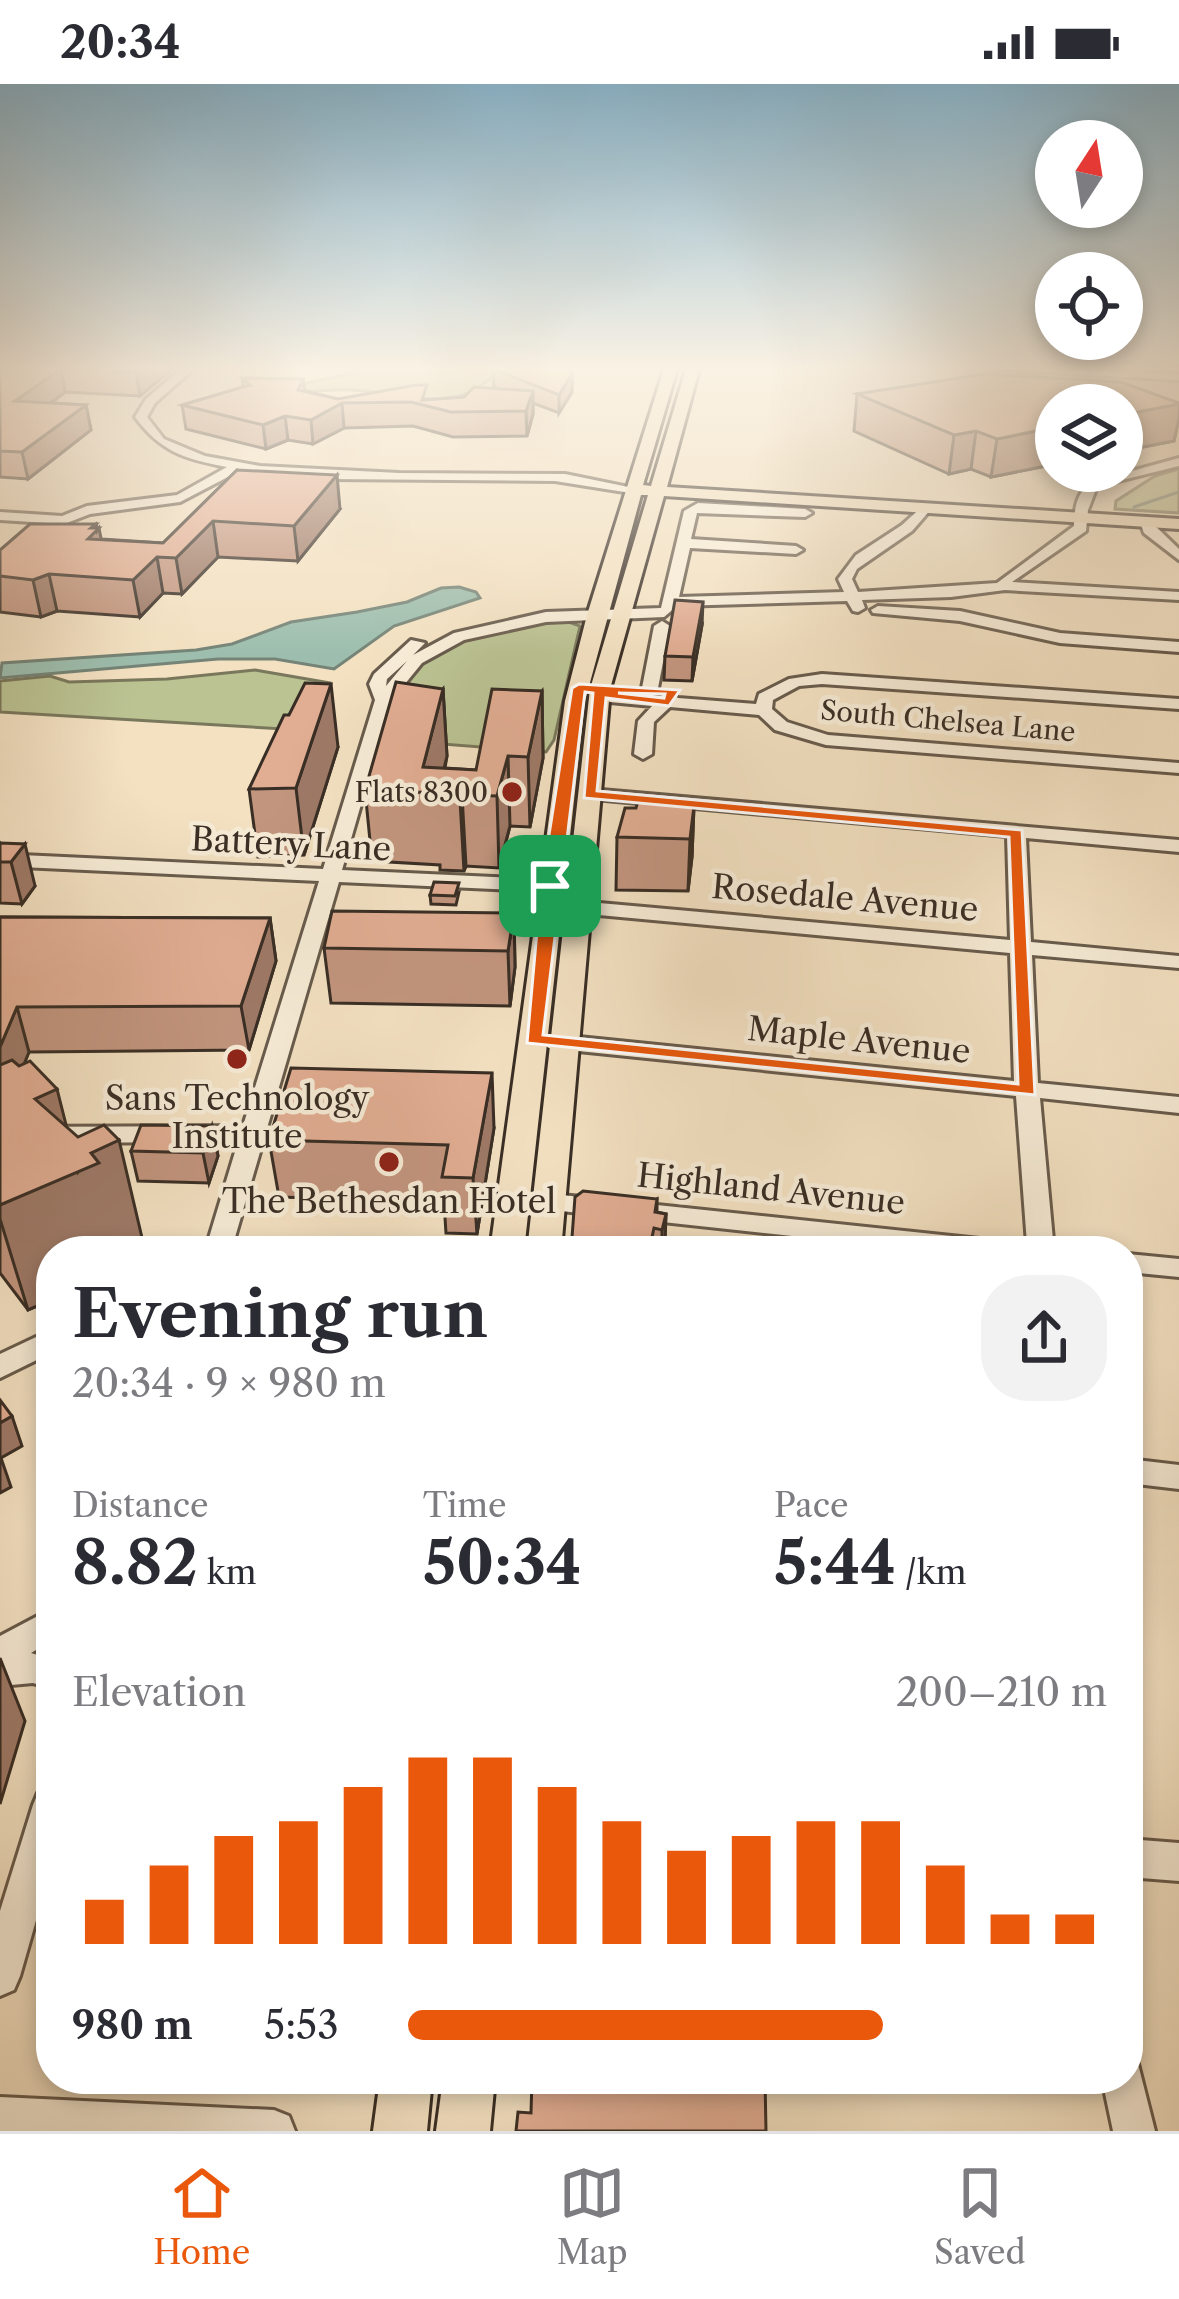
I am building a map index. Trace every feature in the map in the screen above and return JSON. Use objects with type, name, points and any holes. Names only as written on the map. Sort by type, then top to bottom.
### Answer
[{"type":"main road","points":[[546,1236],[589,794],[596,615],[645,462]]},
{"type":"main road","points":[[509,1236],[561,793],[590,688],[622,608],[667,462]]},
{"type":"main road","points":[[637,490],[1179,524]]},
{"type":"main road","points":[[561,793],[589,794]]},
{"type":"main road","points":[[400,2131],[404,2094]]},
{"type":"main road","points":[[464,2131],[468,2094]]},
{"type":"street","points":[[225,462],[637,490]]},
{"type":"street","points":[[1005,586],[1004,580],[1081,527],[1094,486],[1179,462]]},
{"type":"street","points":[[0,516],[64,520],[87,510],[180,498],[240,465]]},
{"type":"street","points":[[223,1236],[383,700],[416,660],[459,636],[526,619],[596,615],[622,608],[664,612],[691,511],[698,507],[805,513]]},
{"type":"street","points":[[855,603],[845,579],[850,567],[916,521],[925,508]]},
{"type":"street","points":[[1147,522],[1149,530],[1179,556]]},
{"type":"street","points":[[683,543],[796,550]]},
{"type":"street","points":[[383,700],[377,684],[380,677],[418,642],[476,620],[570,605],[609,578]]},
{"type":"street","points":[[669,602],[710,601],[706,608],[715,613],[1005,586],[1179,596]]},
{"type":"street","points":[[951,593],[960,616]]},
{"type":"street","points":[[855,603],[960,616],[1047,636],[1179,647]]},
{"type":"street","points":[[650,688],[662,626]]},
{"type":"street","points":[[764,704],[795,682],[839,679],[1179,704]]},
{"type":"street","name":"South Chelsea Lane","points":[[590,688],[650,688],[671,696]]},
{"type":"street","name":"South Chelsea Lane","points":[[590,688],[616,698],[671,696],[764,704],[781,726],[826,740],[1179,768]]},
{"type":"street","points":[[644,754],[646,721],[671,696]]},
{"type":"street","points":[[589,794],[1179,846]]},
{"type":"street","points":[[1016,833],[1040,1236]]},
{"type":"street","name":"Battery Lane","points":[[0,860],[550,886],[578,897]]},
{"type":"street","name":"Rosedale Avenue","points":[[578,897],[1179,962]]},
{"type":"street","name":"Maple Avenue","points":[[533,1040],[1179,1105]]},
{"type":"street","points":[[0,1135],[254,1134]]},
{"type":"street","name":"Highland Avenue","points":[[514,1198],[876,1236]]},
{"type":"street","points":[[1143,1264],[1179,1268]]},
{"type":"street","points":[[0,1367],[36,1348]]},
{"type":"street","points":[[1143,1473],[1179,1477]]},
{"type":"street","points":[[0,1653],[36,1633]]},
{"type":"street","points":[[0,1671],[36,1669]]},
{"type":"street","points":[[0,1976],[36,1855]]},
{"type":"street","points":[[1143,1859],[1179,1862]]},
{"type":"street","points":[[1127,2094],[1134,2131]]},
{"type":"street","points":[[0,2118],[274,2131]]},
{"type":"green space","points":[[1179,469],[1179,513],[1115,509],[1116,501],[1130,492],[1143,492],[1143,484]]},
{"type":"green space","points":[[566,621],[580,626],[554,740],[546,752],[390,740],[405,684],[428,656],[485,632]]},
{"type":"green space","points":[[255,670],[330,683],[317,731],[0,712],[0,681],[50,676],[69,682],[167,679]]},
{"type":"shaded area","points":[[459,587],[480,598],[394,626],[334,669],[275,659],[218,659],[0,678],[2,663],[196,650],[232,644],[291,622],[407,602],[441,588]]},
{"type":"building","points":[[237,470],[337,475],[294,526],[213,521],[176,558],[157,557],[133,580],[0,576],[0,550],[30,524],[96,524],[91,528],[99,528],[88,539],[163,543]]},
{"type":"building","points":[[675,600],[703,602],[693,657],[665,656]]},
{"type":"building","points":[[396,682],[443,689],[423,767],[476,770],[492,689],[542,691],[528,757],[508,756],[497,796],[462,795],[460,800],[435,798],[437,793],[365,790]]},
{"type":"building","points":[[305,683],[331,684],[296,788],[249,789],[284,715],[289,715]]},
{"type":"building","points":[[638,801],[694,806],[690,839],[617,837],[625,808],[636,808]]},
{"type":"building","points":[[0,843],[25,844],[11,862],[0,862]]},
{"type":"building","points":[[434,882],[459,883],[455,896],[430,895]]},
{"type":"building","points":[[332,911],[514,913],[508,951],[324,948]]},
{"type":"building","points":[[0,917],[270,918],[241,1006],[17,1007],[0,1047]]},
{"type":"building","points":[[12,1060],[19,1066],[30,1061],[57,1089],[35,1099],[78,1137],[104,1125],[119,1140],[91,1153],[99,1163],[0,1205],[0,1065]]},
{"type":"building","points":[[291,1068],[492,1073],[473,1178],[442,1177],[448,1145],[269,1140]]},
{"type":"building","points":[[141,1125],[212,1126],[203,1153],[131,1151]]},
{"type":"building","points":[[583,1191],[657,1199],[655,1212],[666,1214],[662,1230],[654,1228],[652,1236],[572,1236],[575,1197]]},
{"type":"building","points":[[0,1400],[12,1416],[0,1423]]},
{"type":"building","points":[[532,2094],[765,2094],[766,2131],[516,2131],[518,2112],[531,2113]]},
{"type":"waterway","points":[[1134,507],[1179,492]]},
{"type":"place","name":"Flats 8300","points":[[512,792]]},
{"type":"place","name":"Sans Technology Institute","points":[[237,1059]]},
{"type":"place","name":"The Bethesdan Hotel","points":[[389,1162]]},
{"type":"route","points":[[550,886],[533,1040],[1028,1090],[1016,833],[589,794],[600,689],[673,690],[669,702],[616,698],[600,689],[579,688],[550,886]]}]
